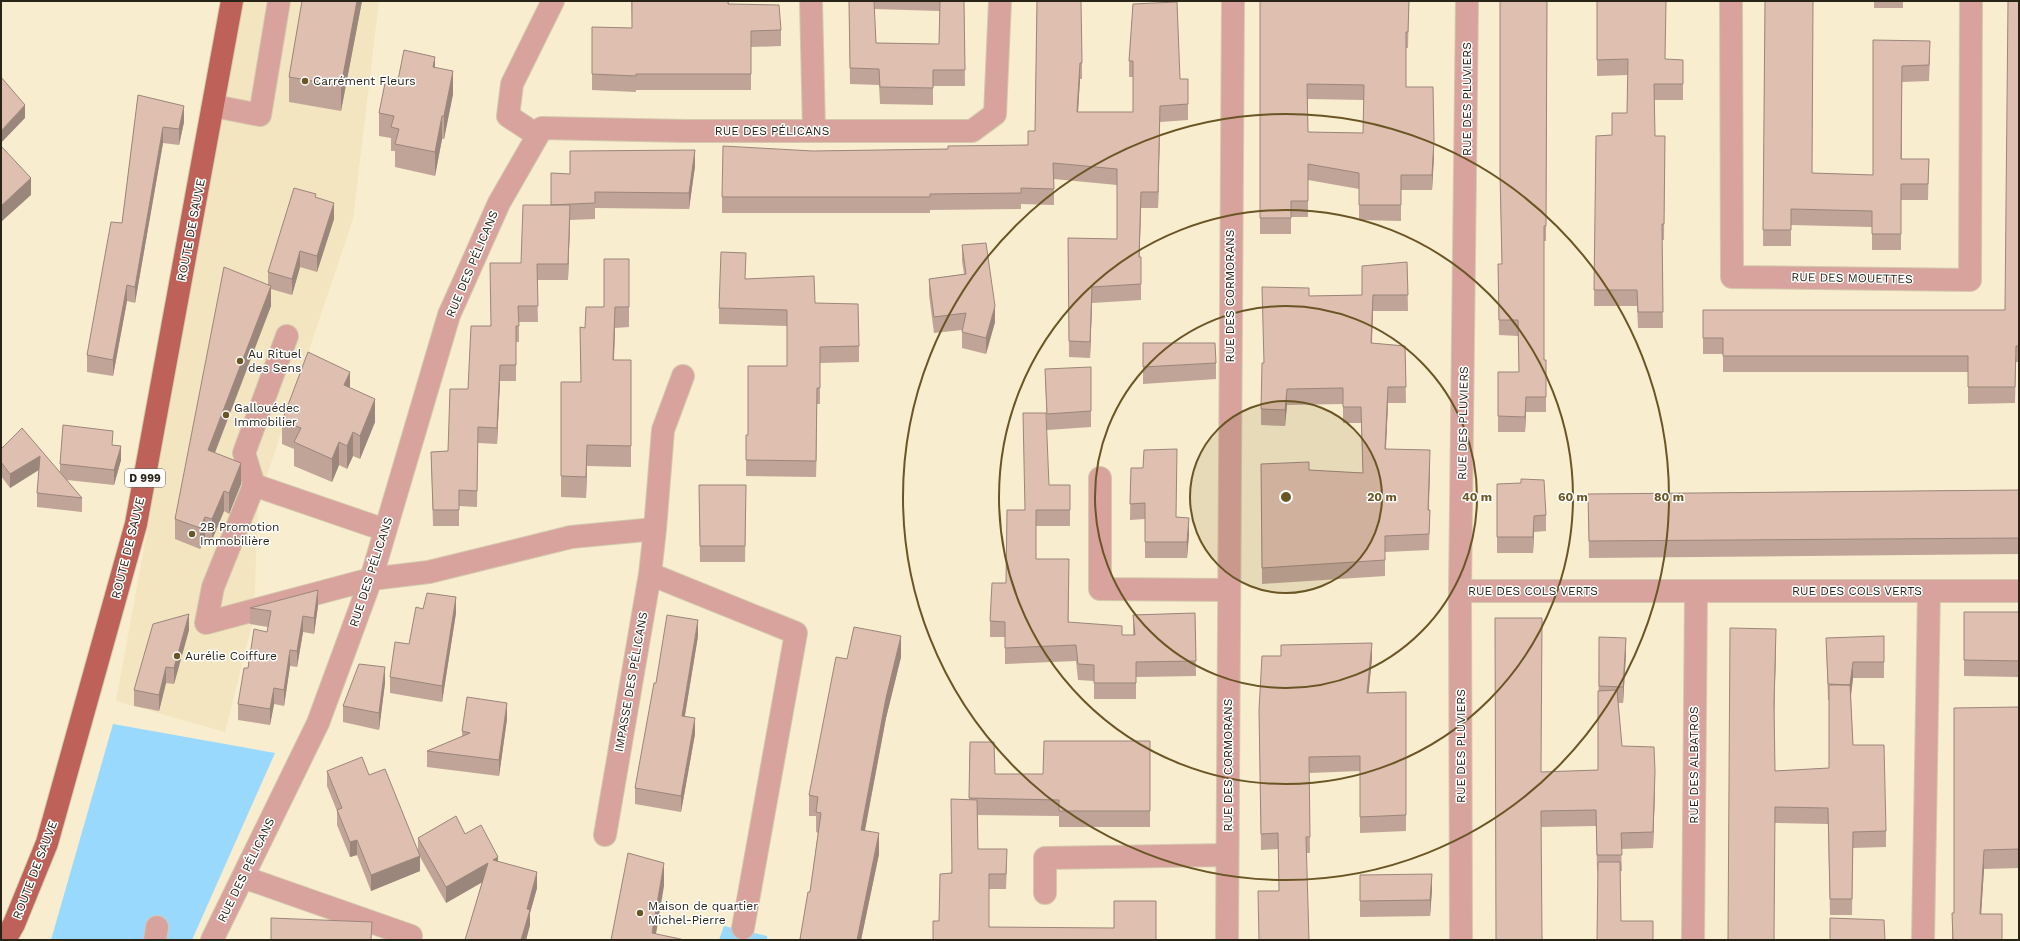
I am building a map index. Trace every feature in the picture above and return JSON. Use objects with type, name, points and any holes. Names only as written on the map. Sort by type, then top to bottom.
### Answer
[{"type":"main road","name":"ROUTE DE SAUVE","points":[[5,940],[14,924],[48,843],[136,524],[214,106],[232,1]]},
{"type":"street","points":[[214,106],[260,115],[280,1]]},
{"type":"street","points":[[537,135],[508,116],[512,84],[553,1]]},
{"type":"street","points":[[812,1],[814,131]]},
{"type":"street","name":"RUE DES PÉLICANS","points":[[212,940],[318,723],[371,579],[449,315],[499,203],[542,128],[685,131],[972,131],[996,114],[1000,1]]},
{"type":"street","name":"RUE DES CORMORANS","points":[[1226,940],[1228,855],[1228,590],[1232,1]]},
{"type":"street","name":"RUE DES PLUVIERS","points":[[1461,940],[1460,591],[1466,246],[1467,1]]},
{"type":"street","name":"RUE DES MOUETTES","points":[[1731,1],[1732,277],[1970,280],[1971,1]]},
{"type":"street","points":[[287,336],[244,453],[254,485],[213,587],[206,622],[371,579],[429,572],[571,537],[655,529]]},
{"type":"street","name":"IMPASSE DES PÉLICANS","points":[[605,834],[650,574],[663,430],[683,376]]},
{"type":"street","points":[[1100,478],[1100,589],[1228,590]]},
{"type":"street","points":[[254,485],[385,530]]},
{"type":"street","points":[[650,574],[796,633],[743,928]]},
{"type":"street","name":"RUE DES COLS VERTS","points":[[1460,591],[1929,591],[1923,940]]},
{"type":"street","name":"RUE DES ALBATROS","points":[[1692,940],[1696,591]]},
{"type":"street","points":[[1929,591],[2019,591]]},
{"type":"street","points":[[1045,893],[1045,858],[1228,855]]},
{"type":"street","points":[[243,877],[411,936]]},
{"type":"shaded area","points":[[244,1],[379,1],[353,219],[258,502],[254,617],[225,732],[116,701]]},
{"type":"water","points":[[113,724],[275,753],[192,940],[51,940]]},
{"type":"water","points":[[724,926],[767,936],[767,940],[719,940]]},
{"type":"building","points":[[302,1],[357,1],[341,86],[289,77]]},
{"type":"building","points":[[632,1],[728,1],[728,4],[779,5],[781,30],[751,31],[751,74],[636,74],[636,76],[592,74],[592,27],[632,28]]},
{"type":"building","points":[[849,1],[874,1],[876,43],[939,44],[940,1],[964,1],[965,70],[933,70],[933,88],[880,87],[879,69],[850,68]]},
{"type":"building","points":[[1037,1],[1081,1],[1082,63],[1080,63],[1077,112],[1133,112],[1133,61],[1129,61],[1133,4],[1177,2],[1180,79],[1188,79],[1188,104],[1160,106],[1158,192],[1141,192],[1139,257],[1141,257],[1141,284],[1092,287],[1090,342],[1069,341],[1068,238],[1117,239],[1117,169],[1053,163],[1054,189],[1021,188],[1021,193],[930,194],[930,197],[722,197],[723,146],[813,151],[948,149],[948,146],[1028,145],[1028,131],[1035,131]]},
{"type":"building","points":[[1260,1],[1409,1],[1408,32],[1406,32],[1406,87],[1433,87],[1434,140],[1432,175],[1401,175],[1401,205],[1359,205],[1359,173],[1308,164],[1308,201],[1291,201],[1291,218],[1260,218]],"holes":[[[1307,84],[1364,85],[1363,133],[1308,132]]]},
{"type":"building","points":[[1500,1],[1547,1],[1546,226],[1544,226],[1544,360],[1546,360],[1546,397],[1526,397],[1525,417],[1498,416],[1498,372],[1519,372],[1518,320],[1499,320],[1498,264],[1502,264],[1500,173]]},
{"type":"building","points":[[1597,1],[1666,1],[1665,59],[1683,60],[1683,84],[1654,84],[1655,136],[1665,136],[1664,224],[1662,224],[1663,312],[1638,312],[1637,290],[1594,290],[1596,136],[1612,135],[1612,113],[1627,113],[1628,59],[1597,60]]},
{"type":"building","points":[[1765,1],[1813,1],[1812,173],[1873,175],[1873,40],[1930,41],[1929,65],[1902,66],[1901,159],[1929,159],[1928,184],[1901,184],[1901,234],[1872,234],[1872,211],[1791,209],[1791,230],[1763,230]]},
{"type":"building","points":[[2008,1],[2019,1],[2019,346],[2016,346],[2015,387],[1968,387],[1968,356],[1723,356],[1723,338],[1703,338],[1703,310],[2005,310]]},
{"type":"building","points":[[404,50],[435,57],[433,67],[453,71],[435,152],[395,144],[399,129],[391,127],[394,116],[379,113],[386,78],[398,80]]},
{"type":"building","points":[[1,77],[25,105],[1,131]]},
{"type":"building","points":[[138,95],[184,106],[179,129],[163,127],[135,287],[127,285],[113,360],[87,355],[111,222],[122,223]]},
{"type":"building","points":[[1,146],[31,178],[1,206]]},
{"type":"building","points":[[695,150],[689,193],[595,192],[595,203],[551,205],[551,173],[570,174],[570,151]]},
{"type":"building","points":[[294,188],[316,194],[315,197],[334,203],[317,256],[300,251],[292,279],[268,272]]},
{"type":"building","points":[[523,205],[570,205],[568,264],[537,264],[538,306],[518,306],[519,326],[516,326],[516,365],[500,365],[497,428],[478,427],[477,491],[459,490],[459,510],[433,510],[431,452],[448,451],[450,389],[468,389],[471,326],[491,326],[490,263],[521,263]]},
{"type":"building","points":[[986,243],[995,306],[986,338],[962,332],[966,313],[934,317],[929,279],[966,274],[962,245]]},
{"type":"building","points":[[721,252],[746,253],[745,279],[814,276],[815,303],[858,304],[859,346],[820,347],[820,388],[817,388],[816,461],[746,460],[746,435],[748,435],[748,366],[787,366],[787,310],[719,308]]},
{"type":"building","points":[[604,259],[629,259],[629,307],[615,307],[613,360],[631,360],[631,446],[587,445],[586,477],[561,476],[561,382],[581,382],[580,327],[585,328],[586,307],[604,307]]},
{"type":"building","points":[[1407,262],[1408,295],[1373,295],[1371,343],[1405,346],[1406,387],[1388,387],[1385,449],[1430,450],[1428,510],[1430,510],[1429,534],[1385,536],[1385,560],[1262,568],[1261,464],[1309,462],[1309,470],[1363,473],[1361,407],[1343,407],[1343,388],[1287,389],[1285,410],[1261,409],[1262,363],[1264,363],[1262,287],[1309,288],[1309,296],[1362,295],[1362,266]]},
{"type":"building","points":[[224,267],[271,286],[208,450],[241,463],[229,493],[224,491],[212,519],[205,517],[200,528],[175,519]]},
{"type":"building","points":[[1143,343],[1215,343],[1216,363],[1143,367]]},
{"type":"building","points":[[308,352],[350,372],[344,385],[375,399],[360,436],[353,432],[347,446],[339,442],[332,459],[294,442],[301,428],[282,421]]},
{"type":"building","points":[[1091,367],[1091,411],[1047,414],[1045,369]]},
{"type":"building","points":[[1023,413],[1046,413],[1049,485],[1070,485],[1070,510],[1036,510],[1036,559],[1069,559],[1068,622],[1122,626],[1122,635],[1135,635],[1133,615],[1195,613],[1196,661],[1136,662],[1136,683],[1094,683],[1094,665],[1078,664],[1076,645],[1005,648],[1005,622],[990,621],[992,583],[1006,583],[1007,510],[1025,510]]},
{"type":"building","points":[[63,425],[113,431],[112,445],[121,446],[114,470],[60,464]]},
{"type":"building","points":[[22,428],[82,498],[37,493],[40,456],[10,474],[1,462],[1,449]]},
{"type":"building","points":[[1177,449],[1176,517],[1189,518],[1187,542],[1145,542],[1145,503],[1130,504],[1131,468],[1143,468],[1144,450]]},
{"type":"building","points":[[1521,479],[1544,480],[1546,515],[1534,516],[1533,537],[1497,537],[1497,484],[1521,483]]},
{"type":"building","points":[[699,485],[746,485],[745,546],[700,546]]},
{"type":"building","points":[[2019,490],[2019,538],[1589,541],[1588,494]]},
{"type":"building","points":[[318,590],[314,618],[303,616],[297,651],[290,650],[284,690],[274,688],[270,709],[238,704],[244,668],[248,668],[254,629],[267,632],[271,611],[250,608]]},
{"type":"building","points":[[427,593],[456,597],[442,686],[390,677],[395,642],[409,644],[416,607],[423,609]]},
{"type":"building","points":[[1964,612],[2019,612],[2019,661],[1964,660]]},
{"type":"building","points":[[189,614],[174,668],[166,667],[159,695],[134,690],[153,624]]},
{"type":"building","points":[[667,615],[698,620],[682,716],[695,718],[681,796],[635,788],[654,683],[656,683]]},
{"type":"building","points":[[1495,618],[1542,618],[1541,772],[1598,770],[1598,691],[1617,690],[1622,746],[1654,747],[1655,771],[1653,832],[1621,833],[1622,855],[1597,855],[1596,810],[1541,811],[1542,940],[1496,940]]},
{"type":"building","points":[[854,627],[901,636],[886,698],[861,830],[879,833],[857,940],[805,940],[800,939],[808,892],[810,892],[821,813],[816,812],[818,797],[809,795],[836,657],[847,659]]},
{"type":"building","points":[[1730,628],[1776,629],[1774,704],[1775,771],[1829,768],[1829,685],[1850,685],[1853,745],[1884,745],[1886,831],[1853,832],[1852,899],[1830,899],[1828,808],[1775,807],[1774,940],[1728,940]]},
{"type":"building","points":[[1884,636],[1884,662],[1853,662],[1850,685],[1828,684],[1826,638]]},
{"type":"building","points":[[1599,637],[1626,638],[1623,687],[1599,686]]},
{"type":"building","points":[[1372,643],[1367,693],[1406,692],[1406,815],[1360,817],[1360,756],[1309,757],[1310,837],[1306,837],[1309,940],[1259,940],[1258,891],[1279,891],[1278,833],[1261,834],[1259,710],[1262,656],[1281,656],[1281,645]]},
{"type":"building","points":[[359,664],[385,667],[379,713],[343,706]]},
{"type":"building","points":[[467,697],[507,703],[499,760],[427,751],[470,733],[462,731]]},
{"type":"building","points":[[2019,707],[2019,849],[1984,850],[1980,914],[2002,914],[2002,940],[1953,940],[1954,708]]},
{"type":"building","points":[[1044,741],[1150,741],[1150,811],[1059,811],[1059,800],[969,798],[970,742],[994,742],[995,774],[1043,774]]},
{"type":"building","points":[[362,757],[369,775],[385,769],[420,856],[371,875],[357,840],[350,842],[337,810],[342,808],[327,771]]},
{"type":"building","points":[[951,799],[977,800],[978,849],[1007,849],[1006,874],[989,874],[989,927],[1114,928],[1114,901],[1156,901],[1156,940],[933,940],[933,921],[939,921],[940,874],[952,873]]},
{"type":"building","points":[[456,816],[465,834],[481,825],[498,857],[493,860],[537,872],[527,909],[530,910],[521,940],[465,940],[488,863],[446,887],[418,838]]},
{"type":"building","name":"Maison de quartier Michel-Pierre","points":[[628,853],[664,863],[652,933],[685,940],[611,940]]},
{"type":"building","points":[[1598,862],[1620,862],[1621,921],[1653,921],[1653,940],[1597,940]]},
{"type":"building","points":[[1432,874],[1430,900],[1360,901],[1360,875]]},
{"type":"building","points":[[271,918],[372,922],[371,940],[271,940]]},
{"type":"building","points":[[1830,918],[1884,920],[1885,940],[1830,940]]},
{"type":"place","name":"Carrément Fleurs","points":[[305,81]]},
{"type":"place","name":"Au Rituel des Sens","points":[[240,361]]},
{"type":"place","name":"Gallouédec Immobilier","points":[[226,415]]},
{"type":"place","name":"2B Promotion Immobilière","points":[[192,534]]},
{"type":"place","name":"Aurélie Coiffure","points":[[177,656]]},
{"type":"place","name":"Maison de quartier Michel-Pierre","points":[[640,913]]}]
